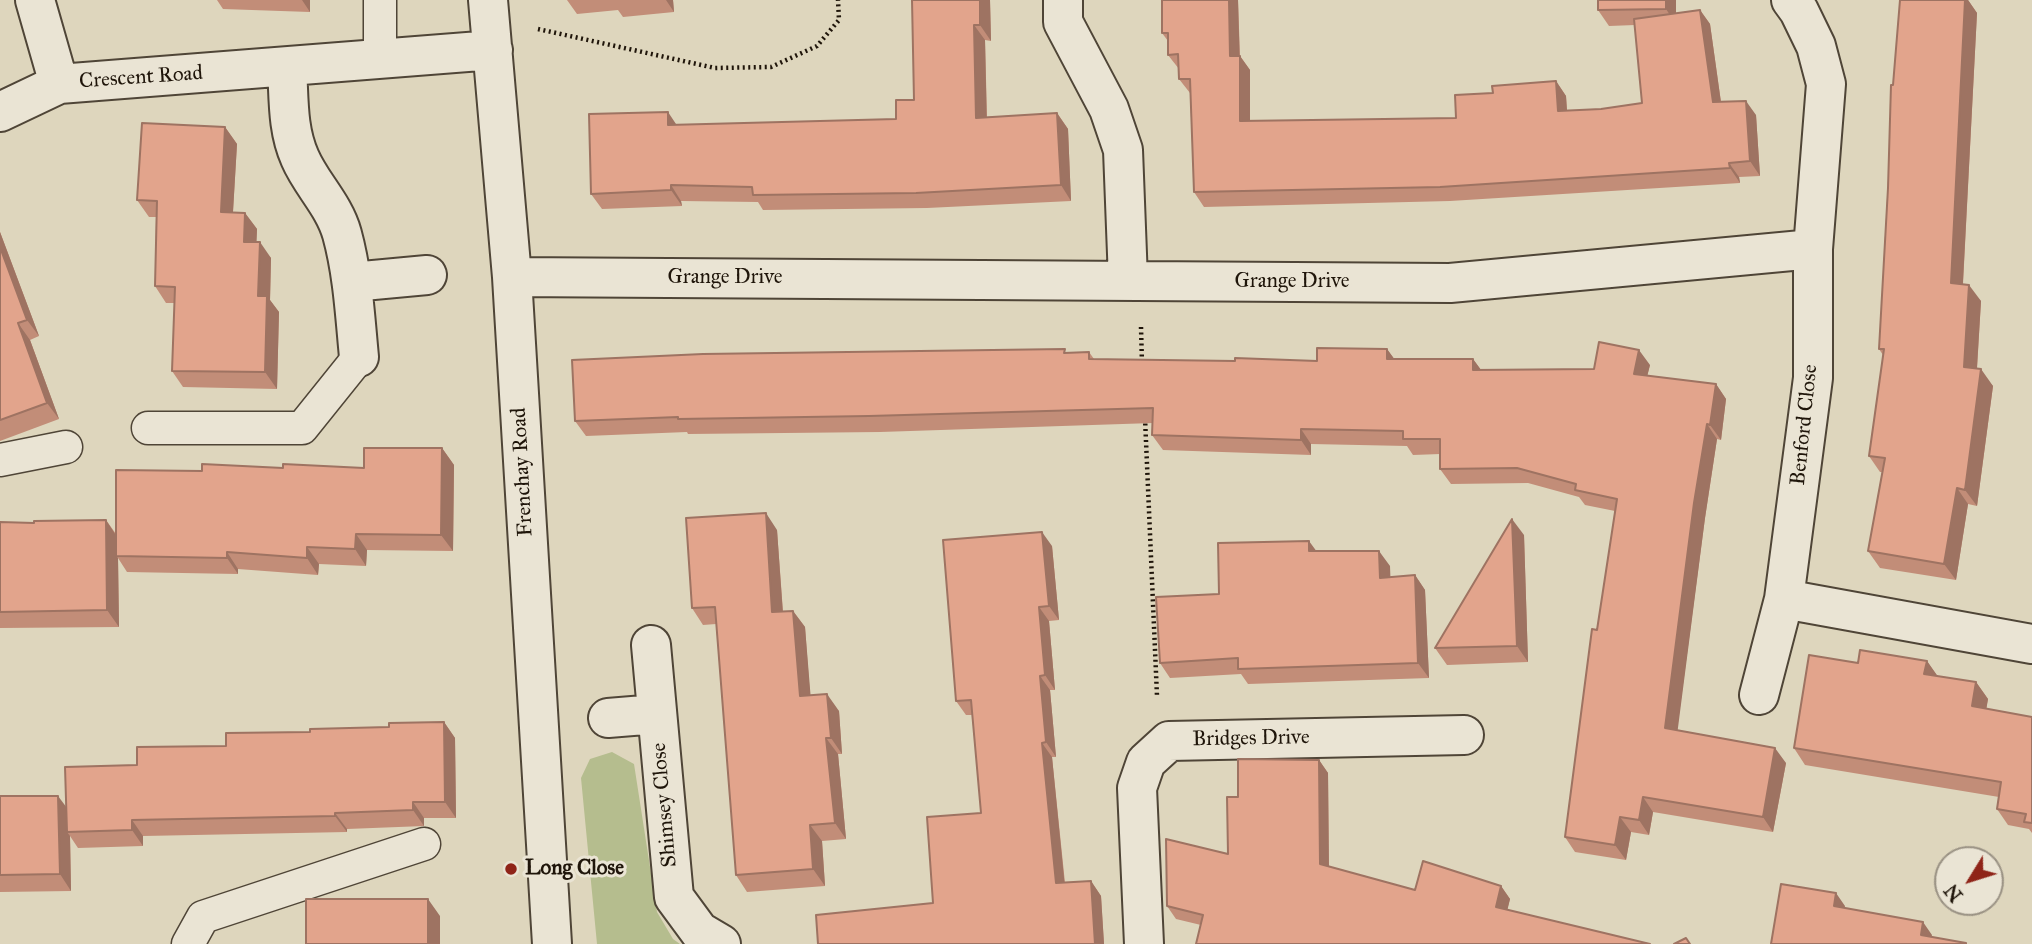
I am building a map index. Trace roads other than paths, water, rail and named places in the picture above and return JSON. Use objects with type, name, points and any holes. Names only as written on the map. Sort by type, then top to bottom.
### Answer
[{"type":"street","points":[[35,0],[59,84]]},
{"type":"street","points":[[1063,0],[1063,22],[1109,109],[1123,150],[1133,281]]},
{"type":"street","points":[[1791,0],[1816,46],[1826,84],[1813,249]]},
{"type":"street","name":"Crescent Road","points":[[0,112],[59,84],[380,59],[490,23]]},
{"type":"street","name":"Frenchay Road","points":[[490,23],[512,277],[552,944]]},
{"type":"street","points":[[288,67],[290,127],[300,160],[323,193],[342,232],[352,282],[359,357]]},
{"type":"street","name":"Grange Drive","points":[[512,277],[1450,283],[1813,249]]},
{"type":"street","name":"Benford Close","points":[[1759,695],[1784,599],[1813,378],[1813,249]]},
{"type":"street","points":[[352,282],[427,275]]},
{"type":"street","points":[[1784,599],[2032,644]]},
{"type":"street","name":"Shimsey Close","points":[[651,645],[674,897],[699,931],[721,944]]},
{"type":"street","points":[[608,718],[657,713]]},
{"type":"street","name":"Bridges Drive","points":[[1143,944],[1136,788],[1146,762],[1169,741],[1464,734]]},
{"type":"lane","points":[[380,0],[380,59]]},
{"type":"lane","points":[[148,428],[302,428],[359,357]]},
{"type":"lane","points":[[0,460],[66,447]]},
{"type":"lane","points":[[188,944],[203,917],[424,844]]},
{"type":"place","name":"Long Close","points":[[511,869]]}]
